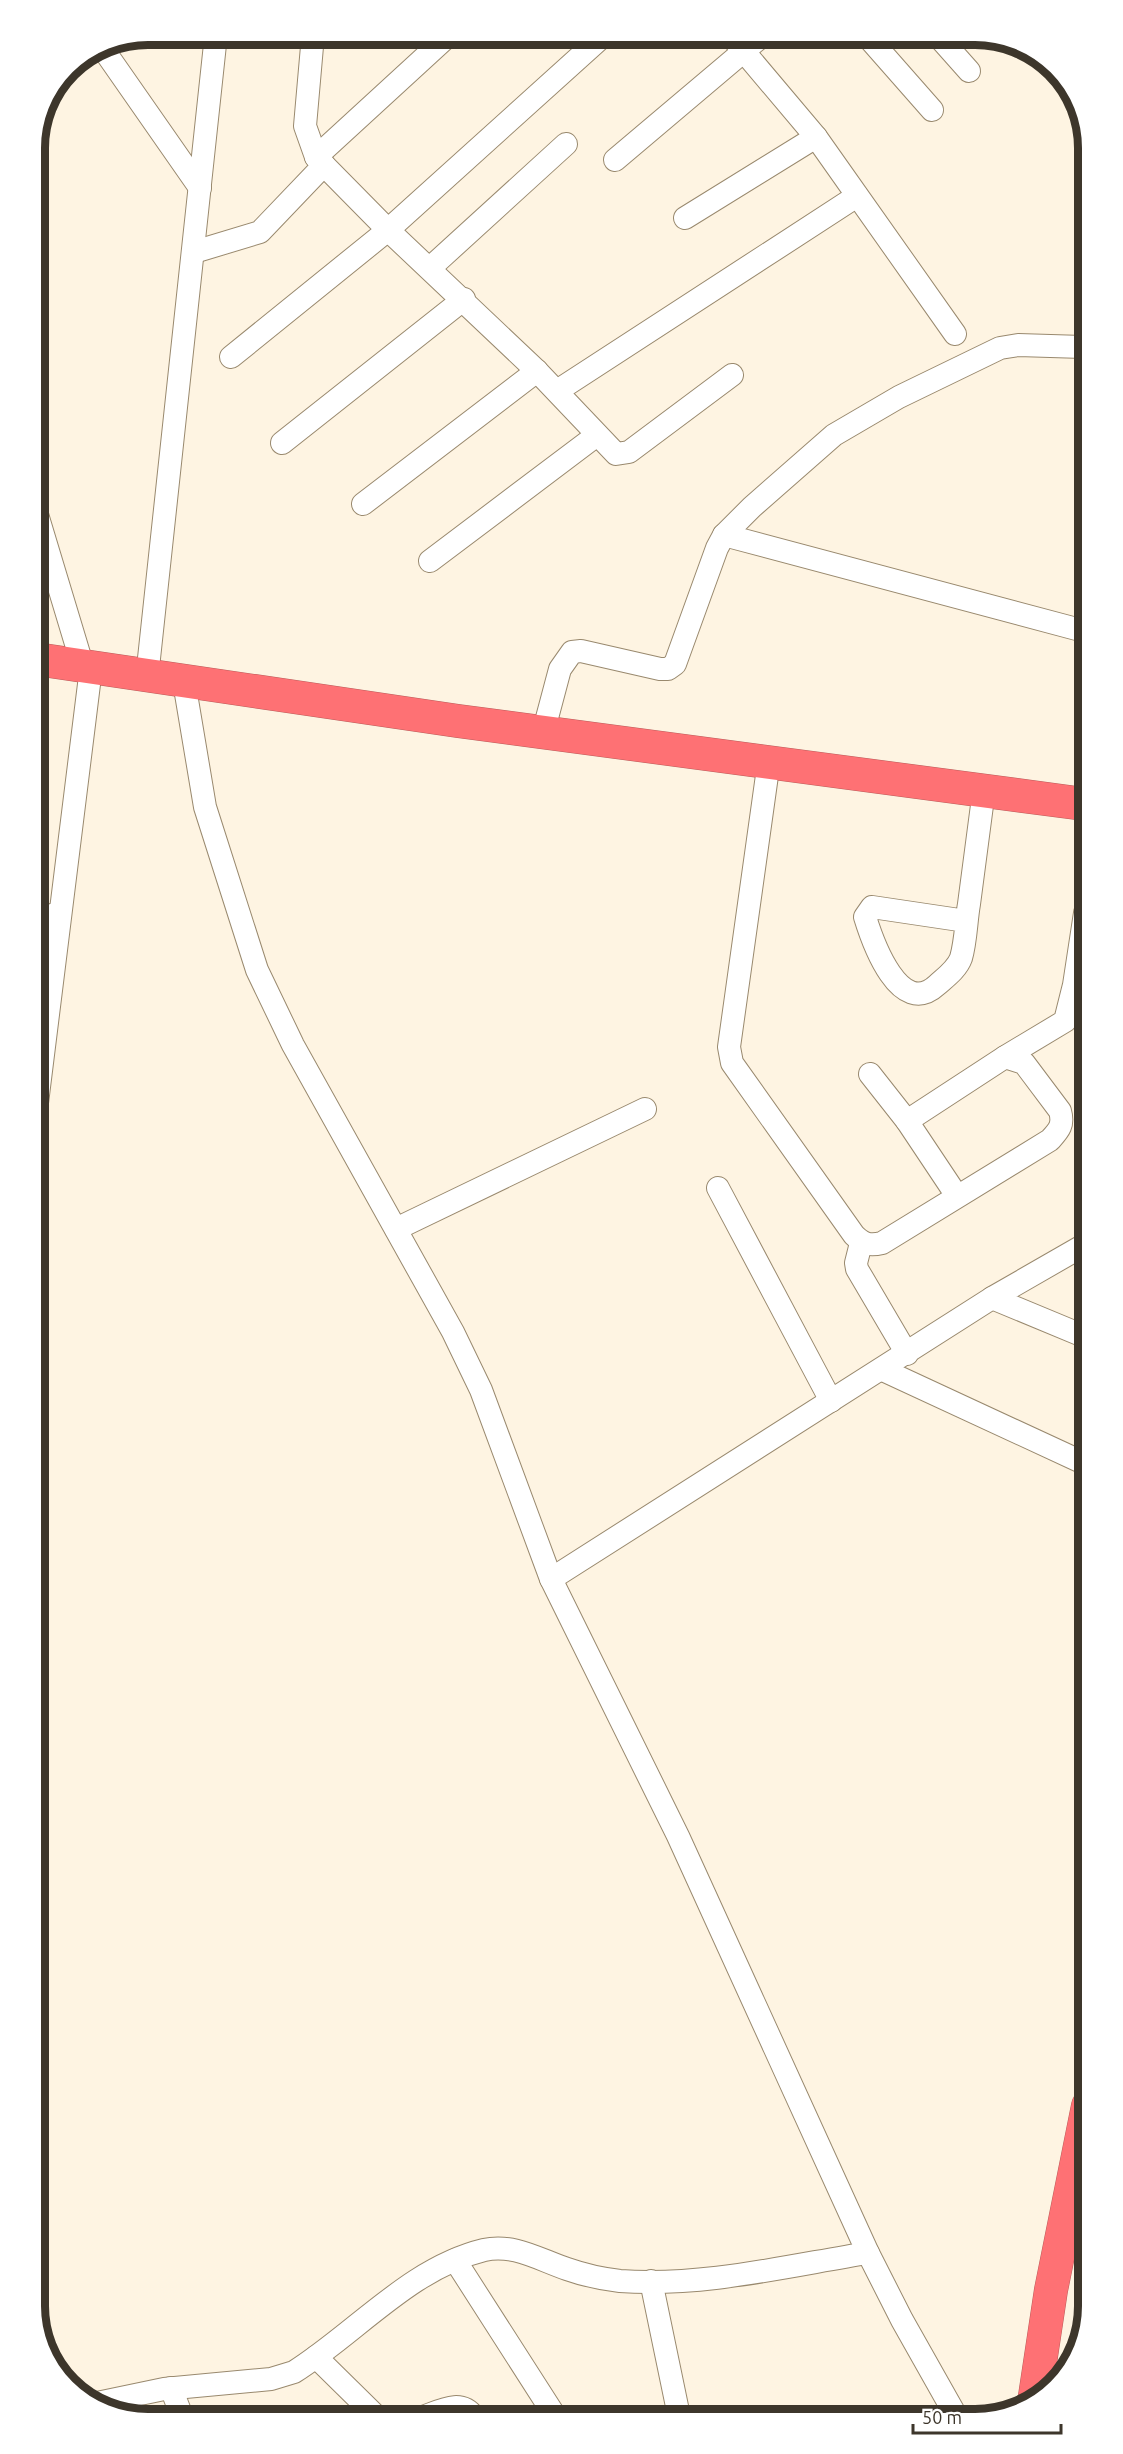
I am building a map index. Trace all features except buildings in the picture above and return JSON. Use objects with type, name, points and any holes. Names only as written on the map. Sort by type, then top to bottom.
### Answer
[{"type":"highway","points":[[45,661],[543,733],[1078,803]]},
{"type":"highway","points":[[1036,2389],[1051,2290],[1078,2196]]},
{"type":"street","points":[[147,677],[215,45]]},
{"type":"street","points":[[312,45],[305,126],[320,161],[388,230],[537,370],[616,454],[629,452],[732,375]]},
{"type":"street","points":[[194,252],[260,232],[320,161],[439,45]]},
{"type":"street","points":[[231,357],[388,230],[593,45]]},
{"type":"street","points":[[615,160],[733,45]]},
{"type":"street","points":[[739,45],[816,137],[955,334]]},
{"type":"street","points":[[875,45],[932,110]]},
{"type":"street","points":[[947,45],[969,71]]},
{"type":"street","points":[[107,54],[200,188]]},
{"type":"street","points":[[685,218],[816,137]]},
{"type":"street","points":[[430,268],[566,144]]},
{"type":"street","points":[[557,392],[857,196]]},
{"type":"street","points":[[282,443],[464,299]]},
{"type":"street","points":[[543,733],[560,669],[572,652],[581,651],[660,669],[668,669],[675,664],[724,535],[752,507],[834,435],[899,397],[1000,348],[1018,345],[1078,347]]},
{"type":"street","points":[[363,504],[537,370]]},
{"type":"street","points":[[430,561],[597,435]]},
{"type":"street","points":[[724,535],[1078,629]]},
{"type":"street","points":[[45,540],[87,668],[45,1037]]},
{"type":"street","points":[[184,682],[205,807],[257,970],[292,1045],[396,1228],[482,1390],[551,1579],[678,1836],[868,2253],[902,2320],[952,2409]]},
{"type":"street","points":[[769,761],[729,1047],[732,1063],[861,1243],[870,1245],[882,1243],[1050,1140],[1061,1127],[1060,1111],[1024,1063],[1005,1057]]},
{"type":"street","points":[[966,921],[872,907],[865,917],[894,981],[912,992],[922,994],[931,991],[957,964],[960,959],[966,921],[984,790]]},
{"type":"street","points":[[45,918],[60,912]]},
{"type":"street","points":[[907,1121],[1065,1021],[1078,959]]},
{"type":"street","points":[[870,1074],[907,1121],[957,1196]]},
{"type":"street","points":[[396,1228],[645,1109]]},
{"type":"street","points":[[718,1188],[831,1401]]},
{"type":"street","points":[[861,1243],[856,1263],[858,1269],[907,1354]]},
{"type":"street","points":[[551,1579],[883,1370],[992,1298],[1078,1249]]},
{"type":"street","points":[[992,1298],[1078,1334]]},
{"type":"street","points":[[883,1370],[1078,1460]]},
{"type":"street","points":[[109,2401],[171,2388],[271,2379],[294,2372],[355,2325],[423,2278],[455,2260],[485,2250],[503,2248],[520,2251],[594,2277],[651,2281],[691,2280],[868,2253]]},
{"type":"street","points":[[455,2260],[551,2409]]},
{"type":"street","points":[[651,2281],[677,2409]]},
{"type":"street","points":[[316,2357],[369,2409]]},
{"type":"street","points":[[171,2388],[179,2409]]},
{"type":"street","points":[[444,2409],[452,2406],[466,2409]]}]
